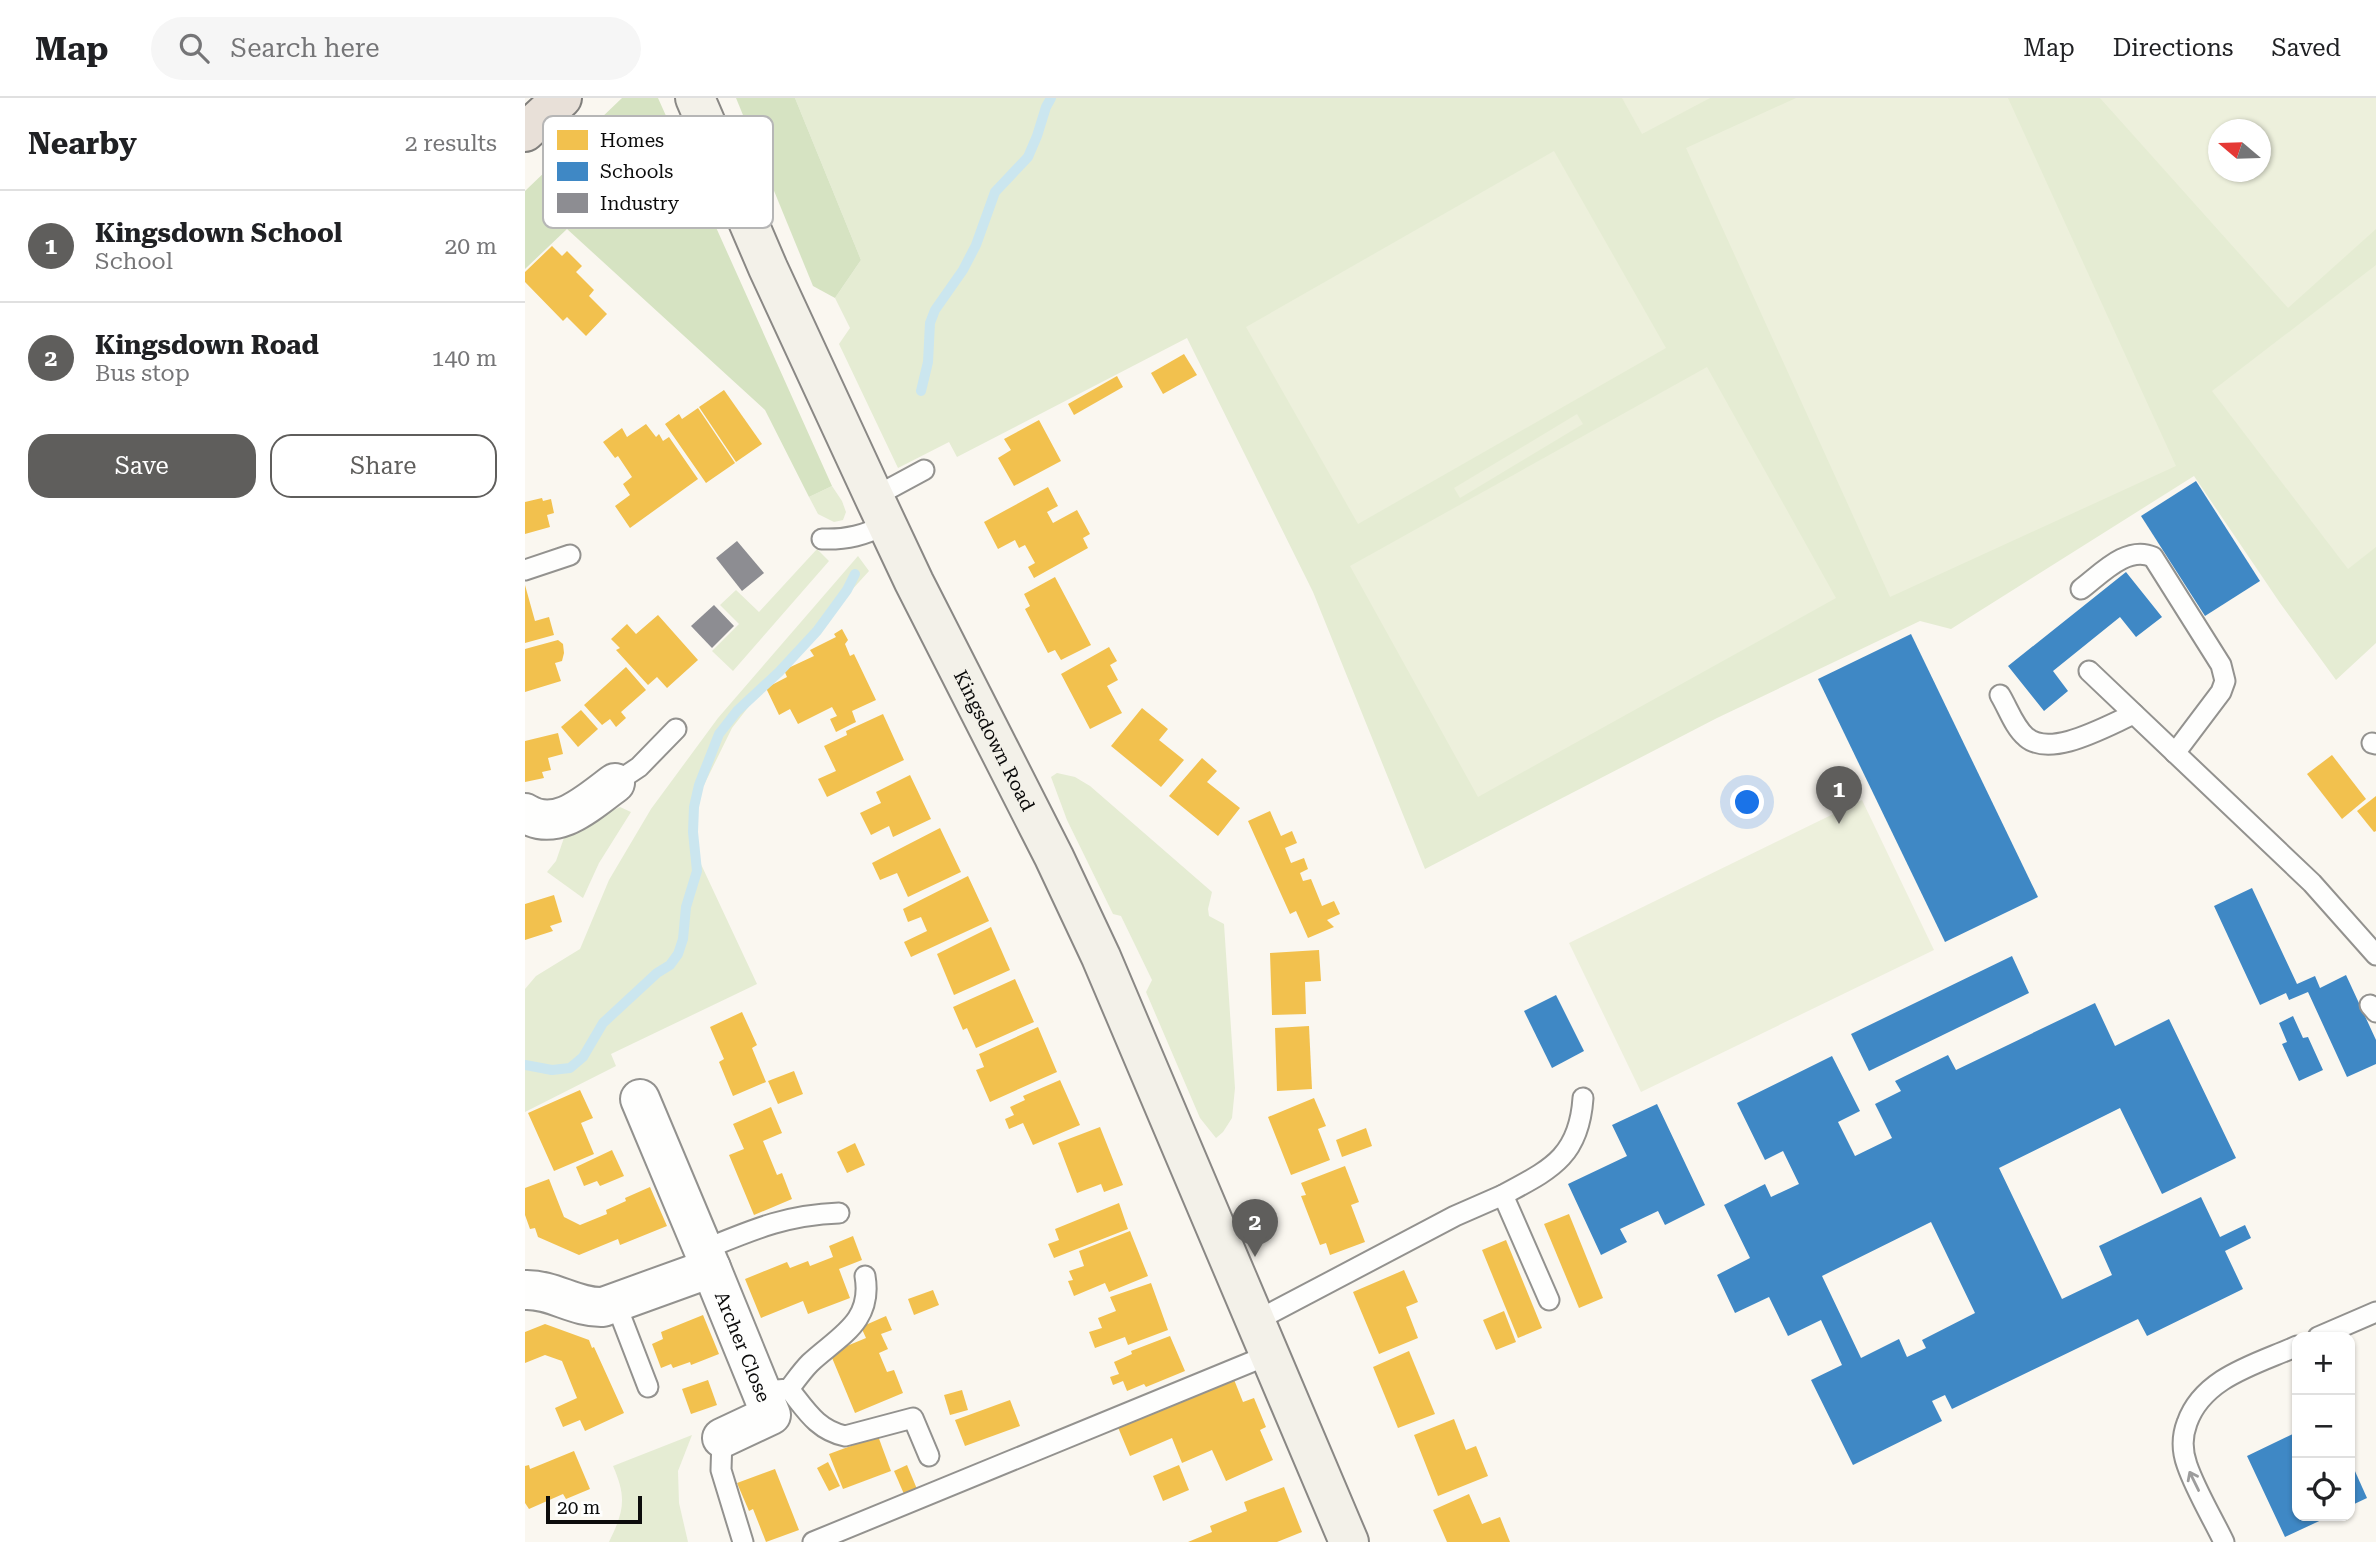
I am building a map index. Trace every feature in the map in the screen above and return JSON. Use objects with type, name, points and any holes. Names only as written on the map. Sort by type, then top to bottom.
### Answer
[{"type":"highway","points":[[525,132],[562,98]]},
{"type":"main road","name":"Kingsdown Road","points":[[695,98],[703,116]]},
{"type":"main road","name":"Kingsdown Road","points":[[751,228],[880,511],[1054,857],[1101,957],[1349,1542]]},
{"type":"street","points":[[525,813],[551,821],[575,812],[615,783]]},
{"type":"street","name":"Archer Close","points":[[640,1099],[707,1259],[776,1390],[771,1415],[722,1438]]},
{"type":"street","name":"Archer Close","points":[[525,1290],[536,1289],[584,1306],[603,1307],[616,1304],[707,1259]]},
{"type":"lane","points":[[822,540],[845,540],[866,534],[880,511],[924,470]]},
{"type":"lane","points":[[2081,589],[2126,556],[2145,554],[2153,557],[2221,665],[2225,681],[2221,692],[2175,753]]},
{"type":"lane","points":[[525,570],[570,555]]},
{"type":"lane","points":[[2089,671],[2312,883],[2376,955]]},
{"type":"lane","points":[[2000,695],[2021,732],[2036,743],[2049,745],[2067,743],[2134,714]]},
{"type":"lane","points":[[615,783],[639,767],[676,729]]},
{"type":"lane","points":[[813,1542],[1263,1337],[1455,1216],[1503,1195],[1557,1164],[1567,1151],[1581,1120],[1583,1098]]},
{"type":"lane","points":[[1503,1195],[1549,1300]]},
{"type":"lane","points":[[707,1259],[769,1223],[807,1214],[839,1213]]},
{"type":"lane","points":[[865,1276],[865,1304],[858,1319],[808,1366],[776,1390],[819,1426],[835,1434],[845,1436],[913,1418],[929,1456]]},
{"type":"lane","points":[[616,1304],[648,1387]]},
{"type":"lane","points":[[2330,1332],[2376,1312]]},
{"type":"lane","points":[[2224,1542],[2186,1464],[2184,1432],[2191,1412],[2201,1396],[2214,1384],[2292,1348]]},
{"type":"lane","points":[[722,1438],[721,1470],[743,1542]]},
{"type":"green space","points":[[622,98],[658,98],[666,116],[603,116]]},
{"type":"green space","points":[[736,98],[795,98],[861,260],[835,298],[813,286],[773,188],[773,116],[743,116]]},
{"type":"green space","points":[[795,98],[2376,98],[2376,643],[2336,680],[2194,476],[1951,629],[1920,621],[1717,718],[1425,869],[1313,592],[1187,338],[957,457],[949,442],[898,468],[839,344],[850,328],[835,298],[861,260]]},
{"type":"green space","points":[[1622,98],[1710,98],[1642,134]]},
{"type":"green space","points":[[1796,98],[2008,98],[2176,466],[1890,597],[1686,148]]},
{"type":"green space","points":[[2100,98],[2376,98],[2376,229],[2288,308]]},
{"type":"green space","points":[[1554,151],[1666,348],[1358,524],[1246,327]]},
{"type":"green space","points":[[543,174],[543,228],[716,228],[832,486],[809,497],[765,410],[567,229],[525,269],[525,191]]},
{"type":"green space","points":[[2376,265],[2376,547],[2348,569],[2212,391]]},
{"type":"green space","points":[[1707,367],[1836,598],[1478,797],[1350,566]]},
{"type":"green space","points":[[1577,414],[1583,424],[1460,498],[1454,488]]},
{"type":"green space","points":[[832,486],[846,512],[843,520],[834,522],[818,514],[809,497]]},
{"type":"green space","points":[[817,549],[829,561],[733,671],[712,651],[739,624],[720,605],[736,590],[759,612]]},
{"type":"green space","points":[[858,556],[869,571],[764,687],[732,728],[699,795],[692,845],[757,984],[611,1054],[616,1066],[525,1112],[525,989],[536,976],[580,949],[609,880],[651,809],[718,718]]},
{"type":"green space","points":[[1057,773],[1075,777],[1090,786],[1212,892],[1209,916],[1224,924],[1235,1088],[1232,1118],[1216,1138],[1200,1118],[1146,992],[1152,980],[1121,916],[1113,914],[1067,820],[1051,777]]},
{"type":"green space","points":[[1862,800],[1934,950],[1641,1092],[1569,943]]},
{"type":"green space","points":[[620,807],[631,812],[599,863],[583,898],[547,872],[556,861],[566,832]]},
{"type":"green space","points":[[692,1435],[678,1471],[679,1503],[688,1542],[609,1542],[622,1504],[613,1466]]},
{"type":"building: Homes","points":[[552,246],[562,256],[567,251],[582,266],[576,272],[594,290],[589,296],[607,314],[586,336],[567,317],[563,321],[525,282],[525,272]]},
{"type":"building: Homes","points":[[1184,354],[1197,375],[1163,394],[1151,373]]},
{"type":"building: Homes","points":[[1117,376],[1123,387],[1074,415],[1068,404]]},
{"type":"building: Homes","points":[[724,390],[762,444],[736,462],[699,407]]},
{"type":"building: Homes","points":[[698,408],[735,463],[706,483],[665,424],[679,414],[682,419]]},
{"type":"building: Homes","points":[[1039,420],[1061,461],[1014,486],[998,458],[1011,450],[1004,439]]},
{"type":"building: Homes","points":[[646,424],[656,437],[659,434],[663,441],[669,437],[698,479],[630,528],[615,506],[630,495],[623,484],[632,477],[618,456],[615,458],[603,442],[622,428],[627,437]]},
{"type":"building: Homes","points":[[1048,487],[1058,506],[1047,512],[1053,523],[1077,510],[1090,534],[1083,538],[1088,548],[1034,578],[1028,567],[1035,563],[1025,545],[1019,548],[1015,540],[998,549],[984,522]]},
{"type":"building: Homes","points":[[542,498],[543,501],[551,499],[554,513],[547,515],[550,527],[525,534],[525,502]]},
{"type":"building: Homes","points":[[1055,577],[1091,645],[1061,660],[1055,650],[1048,653],[1025,609],[1030,606],[1024,594]]},
{"type":"building: Homes","points":[[525,585],[535,621],[549,617],[554,635],[525,643]]},
{"type":"building: Homes","points":[[658,615],[698,660],[667,688],[657,677],[648,685],[616,650],[620,648],[611,639],[627,624],[636,634]]},
{"type":"building: Homes","points":[[842,629],[848,640],[845,644],[850,656],[854,654],[876,700],[852,711],[856,722],[836,732],[830,719],[837,716],[832,707],[798,724],[790,709],[779,715],[766,688],[787,677],[784,670],[814,656],[810,650],[836,637],[834,634]]},
{"type":"building: Homes","points":[[558,640],[563,644],[564,653],[562,661],[555,663],[561,681],[525,692],[525,649]]},
{"type":"building: Homes","points":[[1109,647],[1117,661],[1110,665],[1118,680],[1107,686],[1122,713],[1090,729],[1061,674]]},
{"type":"building: Homes","points":[[626,667],[646,690],[621,712],[626,718],[616,727],[610,719],[602,725],[584,705]]},
{"type":"building: Homes","points":[[1142,708],[1168,729],[1159,740],[1184,760],[1161,787],[1111,746]]},
{"type":"building: Homes","points":[[581,710],[598,729],[578,747],[561,727]]},
{"type":"building: Homes","points":[[883,714],[904,760],[827,797],[818,779],[836,771],[824,746],[847,735],[846,731]]},
{"type":"building: Homes","points":[[558,733],[563,754],[548,758],[551,770],[542,772],[544,778],[525,782],[525,741]]},
{"type":"building: Homes","points":[[2332,755],[2366,799],[2342,819],[2307,774]]},
{"type":"building: Homes","points":[[1202,758],[1217,771],[1207,782],[1240,808],[1218,836],[1169,796]]},
{"type":"building: Homes","points":[[910,775],[931,819],[893,837],[889,826],[871,835],[860,813],[881,803],[876,792]]},
{"type":"building: Homes","points":[[2376,796],[2376,831],[2374,832],[2357,811]]},
{"type":"building: Homes","points":[[1270,811],[1281,836],[1292,831],[1297,843],[1285,848],[1291,863],[1304,858],[1308,869],[1300,873],[1303,881],[1311,879],[1322,906],[1334,901],[1340,914],[1327,920],[1334,927],[1308,938],[1296,911],[1290,914],[1248,821]]},
{"type":"building: Homes","points":[[940,828],[961,872],[908,897],[897,873],[880,880],[872,863]]},
{"type":"building: Homes","points":[[968,876],[989,921],[911,957],[904,942],[927,931],[921,917],[908,922],[903,909]]},
{"type":"building: Homes","points":[[554,895],[562,922],[550,926],[553,931],[525,940],[525,904]]},
{"type":"building: Homes","points":[[991,927],[1010,970],[954,995],[937,954]]},
{"type":"building: Homes","points":[[1319,950],[1321,981],[1305,982],[1306,1014],[1272,1015],[1270,953]]},
{"type":"building: Homes","points":[[1015,979],[1034,1022],[976,1048],[967,1028],[963,1030],[953,1007]]},
{"type":"building: Homes","points":[[742,1012],[757,1045],[752,1048],[766,1082],[733,1096],[719,1062],[724,1059],[710,1027]]},
{"type":"building: Homes","points":[[1309,1026],[1312,1089],[1277,1091],[1275,1028]]},
{"type":"building: Homes","points":[[1038,1027],[1057,1072],[990,1102],[976,1070],[984,1067],[979,1054]]},
{"type":"building: Homes","points":[[794,1071],[803,1094],[778,1104],[768,1081]]},
{"type":"building: Homes","points":[[1060,1080],[1080,1125],[1033,1145],[1023,1123],[1009,1129],[1005,1119],[1014,1115],[1010,1107],[1025,1100],[1023,1096]]},
{"type":"building: Homes","points":[[580,1090],[593,1118],[581,1123],[594,1154],[554,1171],[528,1113]]},
{"type":"building: Homes","points":[[1314,1098],[1326,1126],[1318,1129],[1330,1160],[1291,1175],[1268,1117]]},
{"type":"building: Homes","points":[[771,1107],[782,1133],[763,1141],[777,1175],[782,1173],[792,1199],[754,1215],[729,1155],[744,1149],[733,1124]]},
{"type":"building: Homes","points":[[1100,1127],[1123,1185],[1104,1192],[1101,1184],[1077,1193],[1058,1143]]},
{"type":"building: Homes","points":[[1366,1128],[1372,1146],[1342,1157],[1336,1140]]},
{"type":"building: Homes","points":[[855,1143],[865,1165],[847,1173],[837,1152]]},
{"type":"building: Homes","points":[[612,1150],[624,1176],[600,1186],[597,1181],[584,1186],[576,1167]]},
{"type":"building: Homes","points":[[1345,1166],[1359,1202],[1351,1205],[1365,1242],[1330,1255],[1326,1243],[1320,1245],[1301,1196],[1306,1195],[1301,1183]]},
{"type":"building: Homes","points":[[549,1179],[564,1217],[580,1225],[607,1214],[606,1210],[626,1201],[625,1198],[650,1187],[667,1226],[620,1245],[618,1239],[579,1255],[538,1237],[535,1228],[530,1229],[525,1215],[525,1188]]},
{"type":"building: Homes","points":[[1119,1203],[1128,1229],[1054,1258],[1048,1244],[1059,1240],[1055,1229]]},
{"type":"building: Homes","points":[[1569,1214],[1603,1298],[1579,1308],[1544,1224]]},
{"type":"building: Homes","points":[[1130,1231],[1148,1276],[1109,1292],[1105,1283],[1074,1296],[1068,1281],[1073,1280],[1069,1271],[1084,1266],[1079,1251]]},
{"type":"building: Homes","points":[[853,1236],[862,1260],[839,1269],[850,1298],[808,1314],[803,1301],[761,1318],[745,1279],[787,1262],[790,1268],[808,1261],[810,1266],[833,1257],[829,1246]]},
{"type":"building: Homes","points":[[1506,1240],[1542,1328],[1518,1338],[1482,1250]]},
{"type":"building: Homes","points":[[1404,1270],[1418,1302],[1406,1307],[1418,1338],[1379,1354],[1353,1292]]},
{"type":"building: Homes","points":[[1151,1283],[1168,1330],[1128,1345],[1125,1337],[1095,1348],[1089,1332],[1102,1328],[1098,1318],[1116,1311],[1110,1297]]},
{"type":"building: Homes","points":[[933,1290],[939,1305],[914,1315],[908,1299]]},
{"type":"building: Homes","points":[[1504,1311],[1516,1342],[1496,1350],[1483,1320]]},
{"type":"building: Homes","points":[[703,1315],[719,1354],[691,1365],[690,1362],[673,1368],[671,1364],[661,1368],[652,1344],[663,1339],[661,1332]]},
{"type":"building: Homes","points":[[886,1316],[892,1330],[881,1334],[888,1349],[879,1353],[887,1372],[894,1370],[903,1393],[855,1413],[830,1353],[866,1338],[861,1327]]},
{"type":"building: Homes","points":[[545,1324],[589,1340],[624,1413],[585,1431],[580,1420],[563,1427],[555,1408],[577,1398],[562,1361],[545,1355],[525,1363],[525,1332]]},
{"type":"building: Homes","points":[[1170,1336],[1185,1371],[1146,1387],[1144,1384],[1127,1391],[1123,1381],[1113,1385],[1110,1377],[1119,1374],[1114,1362],[1132,1354],[1131,1351]]},
{"type":"building: Homes","points":[[1409,1351],[1435,1414],[1398,1428],[1373,1367]]},
{"type":"building: Homes","points":[[1233,1377],[1243,1402],[1254,1398],[1266,1427],[1260,1430],[1273,1460],[1226,1481],[1212,1450],[1182,1463],[1172,1438],[1130,1456],[1117,1425]]},
{"type":"building: Homes","points":[[708,1380],[717,1405],[691,1414],[682,1389]]},
{"type":"building: Homes","points":[[962,1390],[968,1410],[950,1415],[944,1395]]},
{"type":"building: Homes","points":[[1010,1400],[1020,1426],[965,1446],[955,1420]]},
{"type":"building: Homes","points":[[1454,1419],[1466,1450],[1476,1446],[1488,1476],[1438,1496],[1414,1435]]},
{"type":"building: Homes","points":[[878,1436],[891,1471],[843,1489],[829,1454]]},
{"type":"building: Homes","points":[[574,1451],[590,1489],[566,1499],[563,1494],[529,1509],[525,1503],[525,1466],[529,1465],[530,1469]]},
{"type":"building: Homes","points":[[828,1462],[840,1486],[829,1491],[817,1468]]},
{"type":"building: Homes","points":[[907,1465],[917,1489],[904,1494],[894,1471]]},
{"type":"building: Homes","points":[[1179,1465],[1189,1490],[1163,1501],[1153,1476]]},
{"type":"building: Homes","points":[[775,1469],[799,1530],[766,1542],[753,1509],[749,1511],[737,1483]]},
{"type":"building: Homes","points":[[1284,1487],[1302,1532],[1277,1542],[1188,1542],[1212,1532],[1210,1526],[1247,1511],[1244,1502]]},
{"type":"building: Homes","points":[[1469,1494],[1482,1524],[1500,1517],[1510,1542],[1447,1542],[1433,1510]]},
{"type":"building: Schools","points":[[2196,481],[2260,581],[2205,616],[2141,516]]},
{"type":"building: Schools","points":[[2126,572],[2162,617],[2136,637],[2120,617],[2053,671],[2068,691],[2044,711],[2008,666]]},
{"type":"building: Schools","points":[[1911,634],[2038,897],[1945,942],[1818,679]]},
{"type":"building: Schools","points":[[2252,888],[2297,984],[2315,976],[2320,988],[2346,975],[2376,1040],[2376,1064],[2347,1077],[2308,992],[2289,1000],[2286,993],[2260,1005],[2214,906]]},
{"type":"building: Schools","points":[[2012,956],[2029,993],[1869,1071],[1851,1034]]},
{"type":"building: Schools","points":[[1556,995],[1584,1051],[1552,1068],[1524,1011]]},
{"type":"building: Schools","points":[[2095,1003],[2115,1046],[2169,1019],[2236,1158],[2162,1194],[2120,1108],[1999,1168],[2062,1299],[2112,1275],[2099,1246],[2201,1197],[2220,1237],[2245,1225],[2251,1238],[2225,1251],[2243,1289],[2147,1336],[2138,1319],[1952,1409],[1945,1395],[1932,1401],[1942,1421],[1853,1465],[1811,1380],[1842,1365],[1821,1320],[1788,1336],[1769,1297],[1735,1313],[1717,1275],[1750,1258],[1724,1205],[1765,1184],[1771,1197],[1799,1184],[1783,1151],[1765,1160],[1737,1103],[1832,1056],[1860,1111],[1838,1122],[1855,1156],[1892,1138],[1875,1104],[1901,1091],[1895,1081],[1948,1055],[1956,1070]],"holes":[[[1931,1222],[1975,1313],[1922,1340],[1926,1348],[1907,1357],[1899,1339],[1861,1358],[1822,1276]]]},
{"type":"building: Schools","points":[[2293,1016],[2303,1038],[2308,1037],[2323,1070],[2299,1081],[2282,1044],[2287,1042],[2279,1023]]},
{"type":"building: Schools","points":[[1657,1104],[1705,1205],[1665,1225],[1658,1211],[1620,1229],[1627,1242],[1601,1255],[1568,1184],[1627,1156],[1612,1125]]},
{"type":"building: Schools","points":[[2292,1434],[2292,1521],[2319,1521],[2285,1537],[2247,1456]]},
{"type":"building: Schools","points":[[2355,1471],[2367,1498],[2355,1504]]},
{"type":"building: Industry","points":[[737,541],[764,573],[742,591],[716,558]]},
{"type":"building: Industry","points":[[714,605],[734,626],[712,648],[691,626]]},
{"type":"waterway","points":[[921,391],[928,362],[930,323],[935,310],[963,270],[976,245],[995,192],[1028,157],[1051,98]]},
{"type":"waterway","points":[[525,1065],[552,1070],[570,1068],[583,1057],[603,1023],[657,973],[670,965],[678,954],[683,939],[686,907],[697,871],[693,832],[694,807],[699,785],[719,734],[737,711],[779,672],[817,631],[847,590],[855,574]]},
{"type":"place","name":"Kingsdown School","points":[[1839,824]]},
{"type":"place","name":"Kingsdown Road","points":[[1255,1257]]}]
